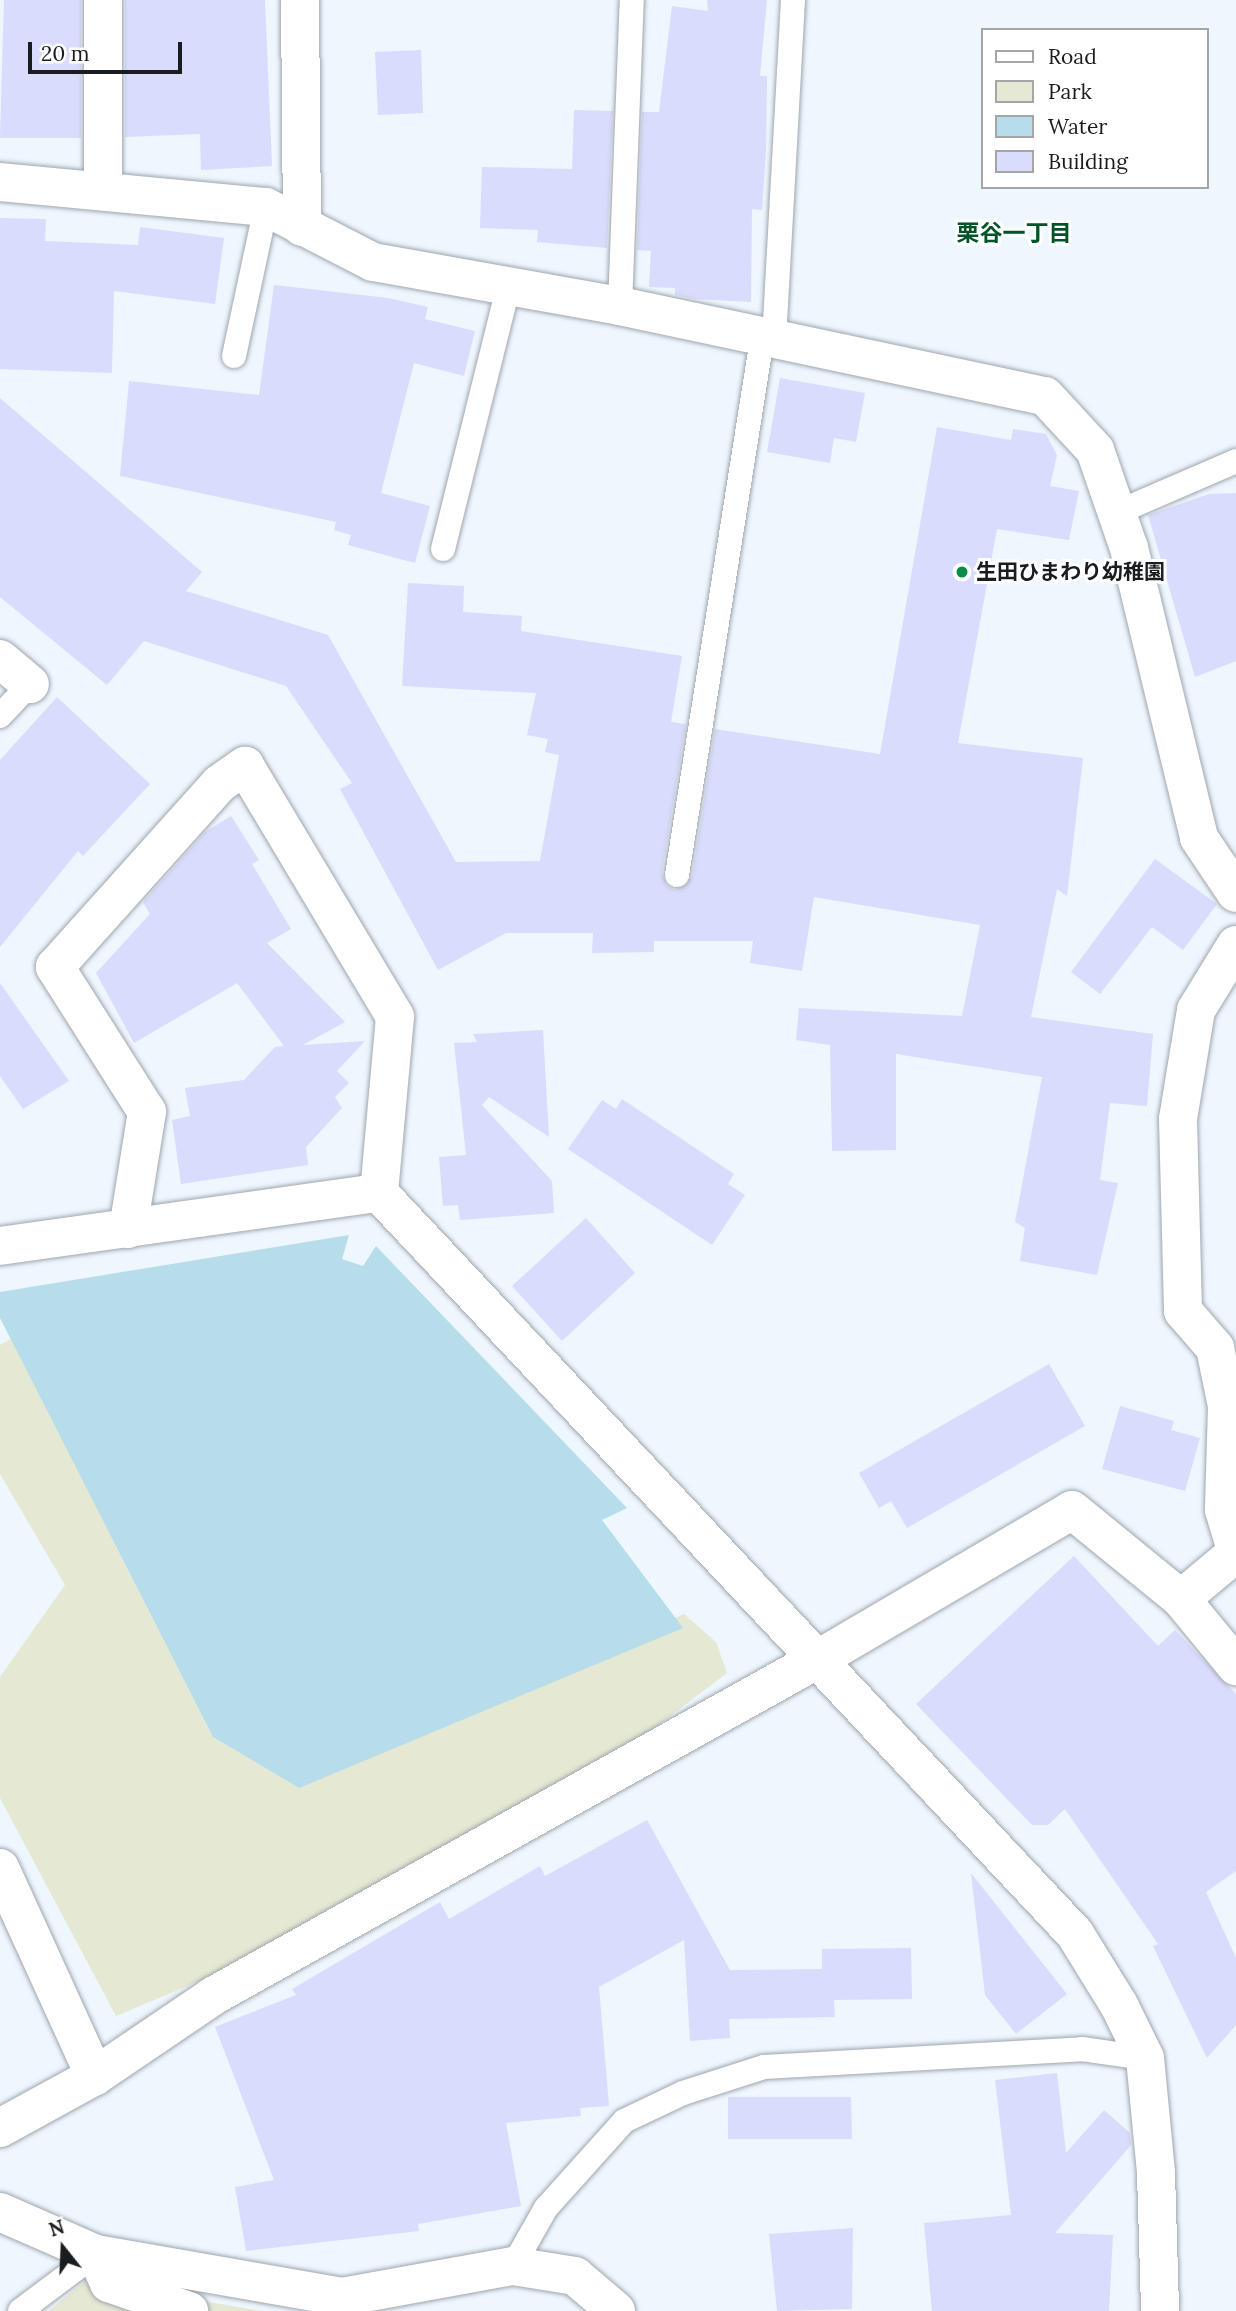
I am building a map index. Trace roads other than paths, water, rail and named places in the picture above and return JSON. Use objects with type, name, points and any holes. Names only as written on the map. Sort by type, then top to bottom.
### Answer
[{"type":"street","points":[[103,0],[103,191]]},
{"type":"street","points":[[300,0],[302,227]]},
{"type":"street","points":[[0,182],[266,207],[373,262],[620,306],[1045,396],[1095,450],[1116,513],[1199,838],[1236,893]]},
{"type":"street","points":[[0,659],[30,684]]},
{"type":"street","points":[[128,1228],[147,1112],[54,967],[219,784],[245,766],[395,1017],[379,1193],[820,1658],[1075,1934],[1144,2057],[1156,2173],[1160,2311]]},
{"type":"street","points":[[1181,1599],[1236,1552],[1224,1510],[1227,1406],[1215,1348],[1183,1311],[1178,1119],[1196,1010],[1236,945]]},
{"type":"street","points":[[0,1246],[379,1193]]},
{"type":"street","points":[[0,2128],[95,2077],[212,1996],[820,1658],[1072,1510],[1181,1599],[1236,1666]]},
{"type":"street","points":[[0,1868],[95,2077]]},
{"type":"street","points":[[0,2212],[96,2253],[342,2297],[513,2266],[575,2276],[615,2311]]},
{"type":"street","points":[[96,2253],[109,2283],[188,2311]]},
{"type":"lane","points":[[620,306],[632,0]]},
{"type":"lane","points":[[677,875],[768,339],[793,0]]},
{"type":"lane","points":[[234,356],[266,207]]},
{"type":"lane","points":[[443,549],[509,285]]},
{"type":"lane","points":[[1116,513],[1236,461]]},
{"type":"lane","points":[[0,716],[30,684]]},
{"type":"lane","points":[[513,2266],[546,2208],[624,2121],[694,2090],[764,2067],[886,2058],[1082,2049],[1144,2057]]},
{"type":"lane","points":[[20,2311],[96,2253]]},
{"type":"water","points":[[349,1235],[342,1259],[363,1266],[376,1246],[627,1508],[602,1520],[683,1628],[299,1788],[213,1737],[0,1318],[0,1292]]},
{"type":"place","name":"生田ひまわり幼稚園","points":[[962,572]]},
{"type":"district","name":"栗谷一丁目","points":[[1014,233]]}]
